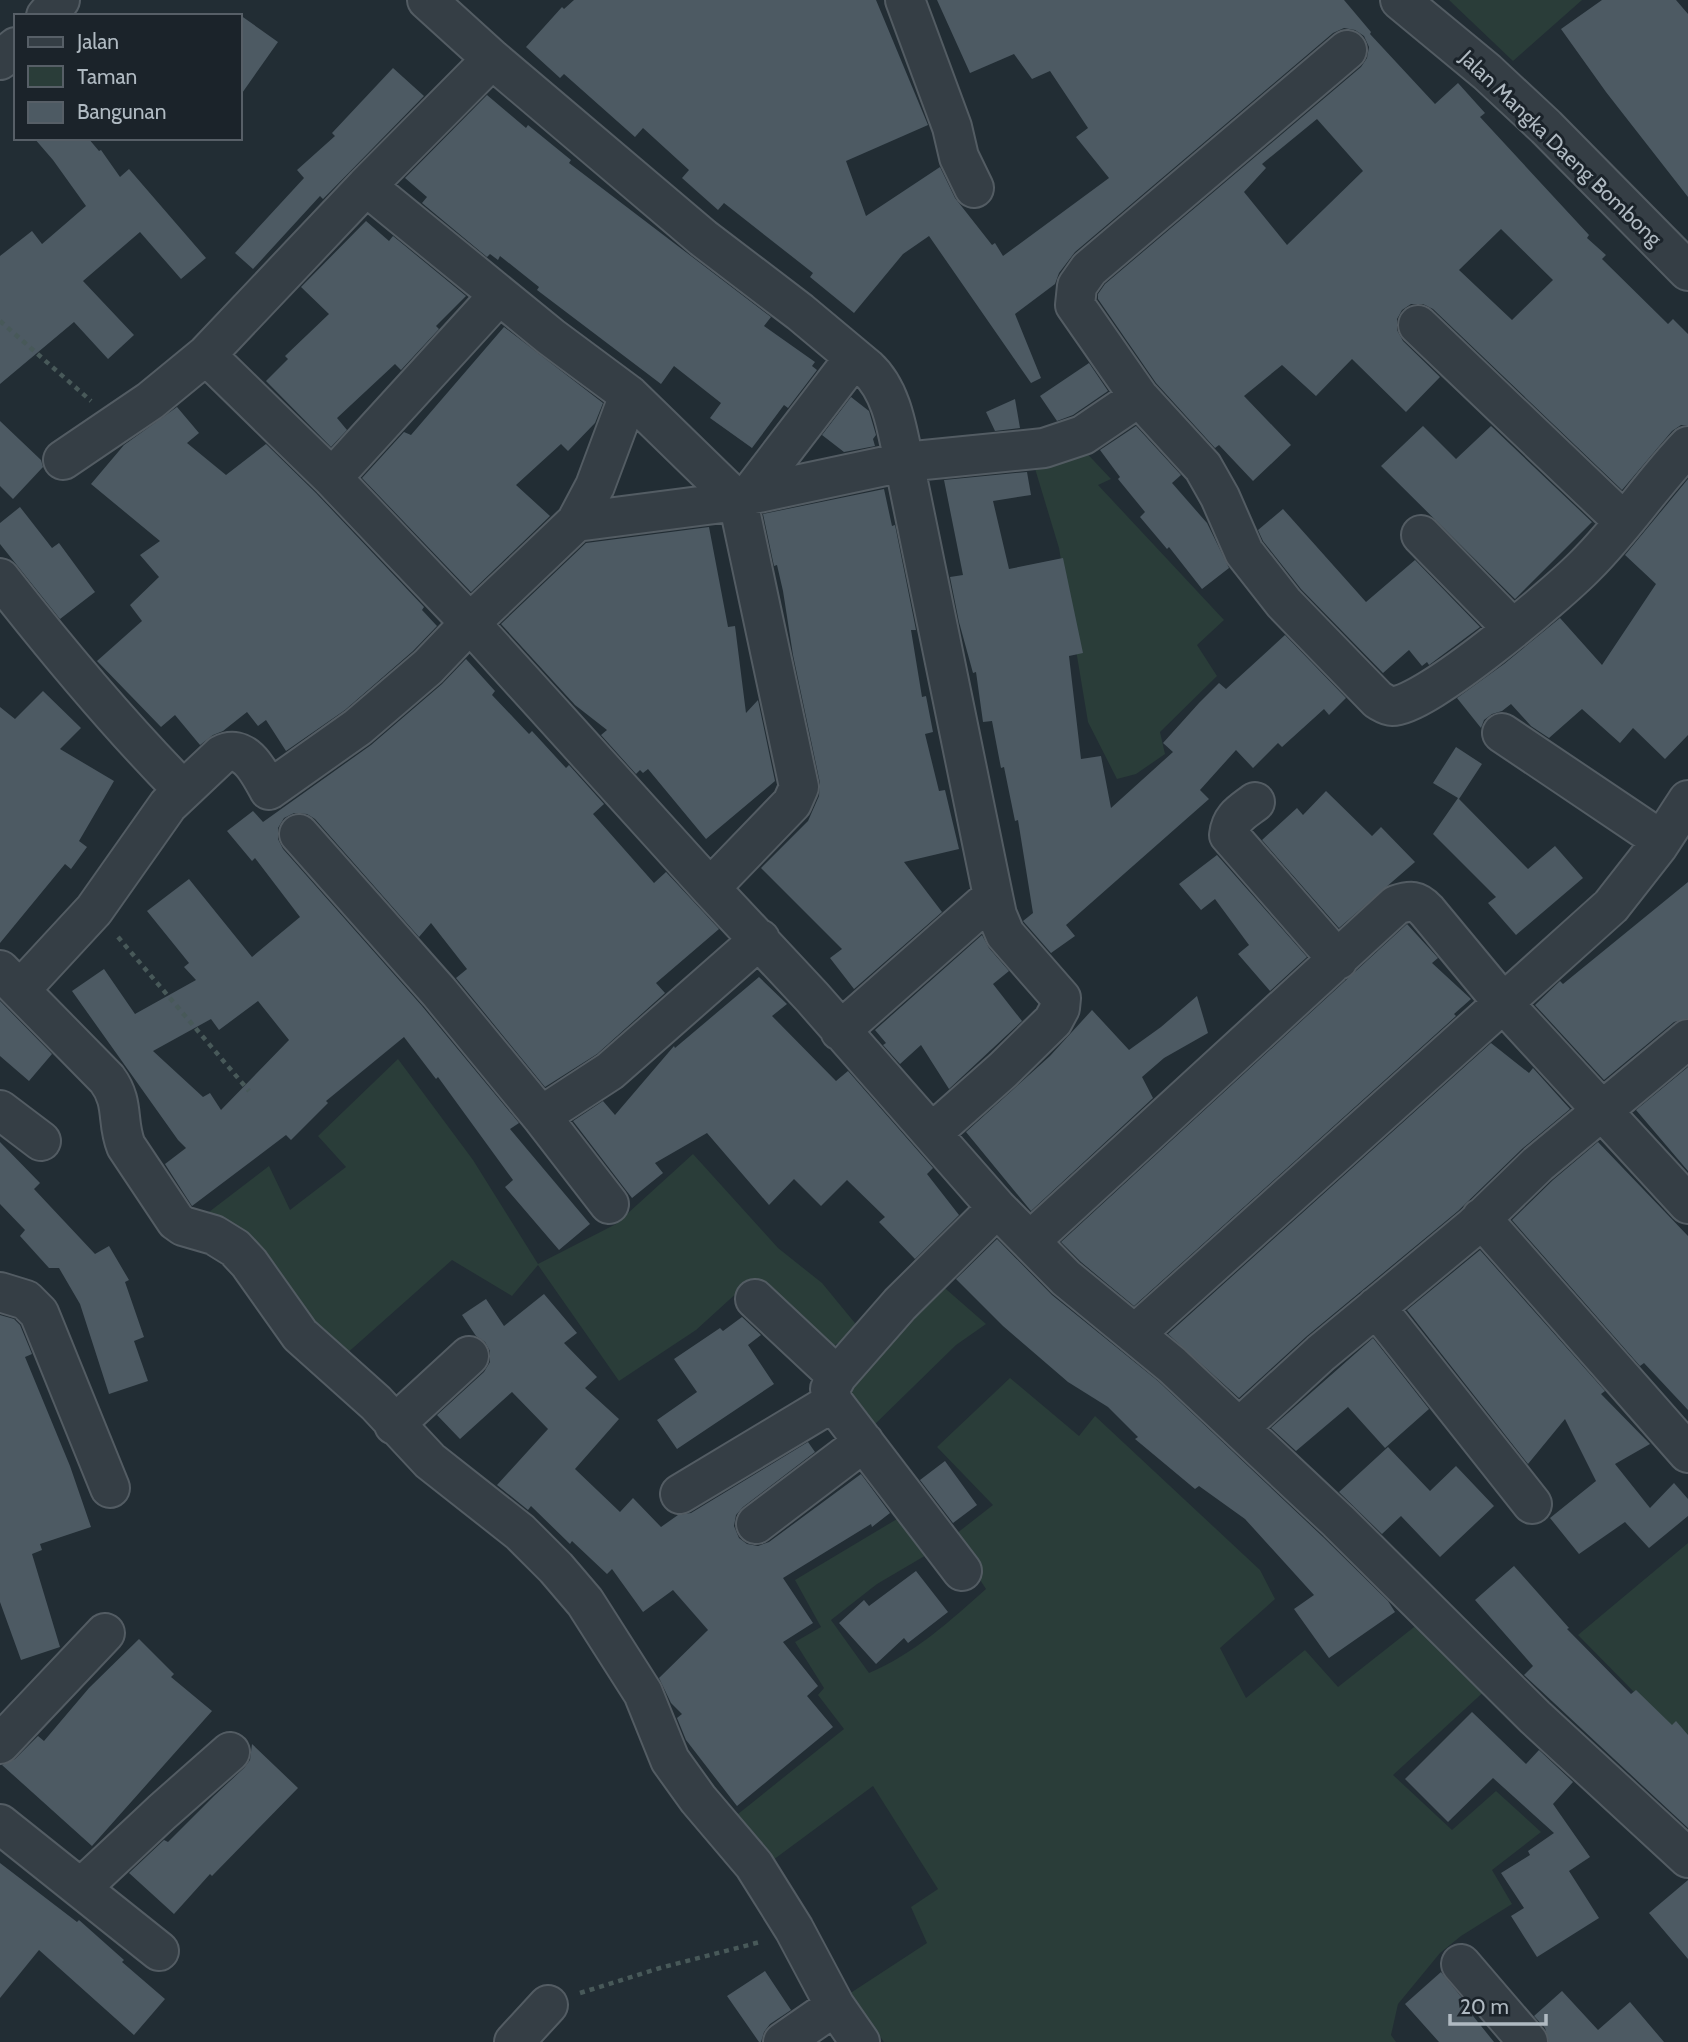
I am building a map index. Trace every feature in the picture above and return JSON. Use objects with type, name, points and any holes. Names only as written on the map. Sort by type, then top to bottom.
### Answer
[{"type":"street","points":[[48,14],[60,0]]},
{"type":"street","points":[[427,0],[492,59],[703,238],[800,312],[877,377],[886,391],[904,462],[997,915],[1005,934],[1061,998],[1060,1008],[1053,1021],[1036,1039],[932,1133]]},
{"type":"street","points":[[905,0],[952,127],[959,157],[974,188]]},
{"type":"street","name":"Jalan Mangka Daeng Bombong","points":[[1400,0],[1487,72],[1546,127],[1688,271]]},
{"type":"street","points":[[0,60],[14,49]]},
{"type":"street","points":[[1348,50],[1089,269],[1077,286],[1076,305],[1139,397],[1203,467],[1220,497],[1244,552],[1284,603],[1378,700],[1391,707],[1412,700],[1438,685],[1513,629],[1586,565],[1688,446]]},
{"type":"street","points":[[63,460],[118,425],[206,355],[366,186],[492,59]]},
{"type":"street","points":[[366,186],[551,337],[629,395],[743,498],[799,787],[792,803],[710,888]]},
{"type":"street","points":[[332,478],[499,295]]},
{"type":"street","points":[[1418,325],[1623,521]]},
{"type":"street","points":[[206,355],[332,478],[470,623],[710,888],[760,939],[997,1208],[1066,1278],[1158,1352],[1239,1427],[1338,1521],[1535,1717],[1688,1858]]},
{"type":"street","points":[[743,498],[854,358]]},
{"type":"street","points":[[629,395],[595,486],[576,522],[428,667],[358,727],[269,790],[257,768],[236,751],[221,755],[177,796],[94,910],[10,980],[117,1092],[121,1134],[126,1146],[176,1221],[183,1226],[215,1235],[235,1248],[249,1263],[300,1335],[376,1403],[430,1461],[520,1532],[585,1602],[643,1693],[670,1760],[698,1799],[754,1865],[794,1929],[835,2006],[860,2042]]},
{"type":"street","points":[[576,522],[743,498],[904,462],[1044,448],[1083,435],[1139,397]]},
{"type":"street","points":[[1421,535],[1513,629]]},
{"type":"street","points":[[0,578],[177,796]]},
{"type":"street","points":[[1502,733],[1661,840]]},
{"type":"street","points":[[1135,1334],[1611,906],[1688,800]]},
{"type":"street","points":[[1255,802],[1234,817],[1229,835],[1338,960]]},
{"type":"street","points":[[299,834],[439,992],[609,1204]]},
{"type":"street","points":[[840,1031],[993,896]]},
{"type":"street","points":[[1030,1241],[1396,905],[1408,901],[1418,902],[1453,940],[1504,1004],[1688,1204]]},
{"type":"street","points":[[541,1116],[610,1071],[760,939]]},
{"type":"street","points":[[1239,1427],[1321,1353],[1473,1227],[1538,1164],[1688,1039]]},
{"type":"street","points":[[0,1110],[41,1141]]},
{"type":"street","points":[[680,1494],[835,1389],[907,1296],[997,1208]]},
{"type":"street","points":[[1481,1218],[1688,1453]]},
{"type":"street","points":[[0,1292],[26,1300],[39,1313],[110,1488]]},
{"type":"street","points":[[755,1299],[835,1389],[864,1442],[962,1571]]},
{"type":"street","points":[[1376,1307],[1532,1504]]},
{"type":"street","points":[[394,1425],[469,1356]]},
{"type":"street","points":[[756,1524],[864,1442]]},
{"type":"street","points":[[4,1726],[105,1633]]},
{"type":"street","points":[[81,1888],[162,1811],[230,1752]]},
{"type":"street","points":[[0,1824],[159,1951]]},
{"type":"street","points":[[1461,1964],[1528,2042]]},
{"type":"street","points":[[514,2042],[548,2005]]},
{"type":"street","points":[[783,2042],[835,2006]]},
{"type":"path","points":[[0,321],[118,425]]},
{"type":"path","points":[[94,910],[249,1091]]},
{"type":"path","points":[[548,2005],[660,1968],[748,1947],[794,1929]]},
{"type":"green space","points":[[1449,0],[1582,0],[1513,61]]},
{"type":"green space","points":[[1078,444],[1111,479],[1098,485],[1224,620],[1197,645],[1217,676],[1160,732],[1165,754],[1136,774],[1117,779],[1088,722],[1059,548],[1033,462]]},
{"type":"green space","points":[[398,1059],[473,1160],[538,1264],[616,1224],[693,1154],[778,1248],[822,1283],[859,1328],[814,1360],[740,1290],[696,1330],[619,1381],[538,1265],[512,1296],[452,1260],[345,1355],[205,1215],[269,1166],[290,1210],[346,1167],[318,1136]]},
{"type":"green space","points":[[939,1283],[986,1324],[956,1345],[870,1429],[849,1403],[844,1381]]},
{"type":"green space","points":[[1010,1378],[1079,1436],[1095,1416],[1260,1570],[1275,1599],[1220,1648],[1246,1698],[1305,1650],[1338,1687],[1423,1620],[1489,1687],[1393,1775],[1452,1830],[1496,1791],[1541,1832],[1492,1870],[1512,1904],[1461,1936],[1440,1953],[1398,2004],[1391,2035],[1396,2042],[884,2042],[849,1994],[927,1943],[911,1907],[938,1889],[873,1786],[769,1863],[733,1818],[844,1729],[818,1695],[824,1688],[795,1642],[821,1627],[795,1580],[902,1516],[928,1554],[877,1584],[831,1620],[869,1673],[916,1647],[986,1589],[952,1537],[993,1505],[937,1447]]},
{"type":"green space","points":[[1688,1543],[1688,1747],[1578,1635]]},
{"type":"building","points":[[574,0],[876,0],[928,125],[846,161],[866,216],[940,167],[955,198],[992,245],[995,243],[1003,256],[1109,178],[1076,137],[1088,128],[1050,71],[1032,79],[1014,54],[970,73],[937,0],[1344,0],[1370,34],[1435,104],[1458,83],[1485,113],[1480,117],[1589,235],[1587,238],[1606,255],[1602,259],[1668,324],[1673,319],[1688,334],[1688,425],[1681,425],[1672,431],[1622,490],[1433,309],[1423,304],[1411,304],[1402,310],[1397,319],[1397,330],[1403,341],[1440,377],[1406,412],[1352,359],[1316,396],[1282,365],[1244,396],[1291,445],[1253,481],[1219,445],[1215,448],[1156,383],[1098,299],[1098,294],[1105,284],[1361,67],[1367,58],[1369,47],[1364,36],[1355,30],[1344,28],[1333,33],[1075,252],[1059,273],[1055,284],[1015,314],[1041,378],[1031,383],[929,236],[903,254],[854,313],[810,277],[813,273],[724,203],[718,210],[682,178],[689,170],[643,128],[635,137],[564,74],[560,78],[526,47],[562,7],[564,9]],"holes":[[[1317,119],[1363,171],[1287,245],[1244,192],[1266,168],[1262,164]],[[1501,229],[1553,280],[1512,320],[1459,270]]]},
{"type":"building","points":[[1602,0],[1676,0],[1688,14],[1688,197],[1561,29]]},
{"type":"building","points":[[242,16],[278,42],[242,93]]},
{"type":"building","points":[[393,68],[424,96],[323,199],[320,196],[253,269],[235,253],[304,178],[297,170],[335,136],[332,133]]},
{"type":"building","points":[[487,95],[526,128],[528,125],[571,160],[569,163],[771,317],[764,326],[815,362],[812,366],[817,370],[788,408],[784,405],[752,448],[710,418],[721,403],[674,366],[661,384],[537,290],[539,287],[500,256],[498,260],[490,254],[487,257],[422,203],[427,197],[405,178]]},
{"type":"building","points":[[36,140],[90,140],[101,150],[120,177],[129,169],[206,258],[181,279],[140,232],[83,281],[134,335],[108,359],[74,322],[0,384],[0,256],[32,231],[42,244],[86,206]]},
{"type":"building","points":[[366,221],[389,241],[393,236],[466,296],[436,326],[439,329],[401,370],[395,364],[337,418],[347,430],[331,447],[266,381],[288,359],[285,356],[329,314],[301,287]]},
{"type":"building","points":[[504,327],[603,403],[595,423],[568,451],[561,444],[516,485],[550,516],[471,592],[362,478],[404,432],[411,435]]},
{"type":"building","points":[[1089,363],[1108,391],[1073,415],[1057,421],[1040,396]]},
{"type":"building","points":[[851,397],[869,411],[876,435],[873,439],[875,446],[844,452],[822,435]]},
{"type":"building","points":[[1015,399],[1020,428],[995,431],[986,412]]},
{"type":"building","points":[[177,407],[199,433],[187,443],[226,475],[266,444],[424,607],[422,610],[437,626],[413,651],[345,710],[286,751],[266,720],[258,726],[247,712],[200,745],[175,715],[161,727],[97,661],[142,621],[130,605],[159,577],[140,555],[160,541],[91,484],[124,445]]},
{"type":"building","points":[[0,421],[41,460],[43,467],[13,499],[0,486]]},
{"type":"building","points":[[1136,426],[1181,475],[1172,483],[1207,523],[1229,568],[1202,589],[1169,547],[1167,549],[1140,517],[1145,512],[1118,479],[1120,477],[1100,450]]},
{"type":"building","points":[[1423,426],[1456,459],[1491,426],[1592,522],[1515,599],[1381,466]]},
{"type":"building","points":[[1027,472],[1031,495],[993,501],[1009,569],[1063,558],[1083,653],[1069,656],[1081,759],[1101,756],[1111,808],[1173,752],[1163,743],[1219,683],[1226,689],[1285,635],[1346,698],[1329,715],[1324,709],[1282,747],[1278,743],[1253,768],[1236,750],[1200,790],[1209,799],[1066,925],[1075,936],[1051,953],[1023,921],[1033,913],[1018,820],[1015,821],[1004,767],[1001,768],[992,721],[983,722],[976,672],[973,673],[959,622],[950,577],[963,575],[944,480]]},
{"type":"building","points":[[1688,479],[1688,735],[1665,759],[1633,728],[1620,743],[1582,709],[1549,738],[1531,726],[1511,704],[1484,720],[1481,728],[1457,698],[1560,618],[1602,665],[1656,584],[1625,555]]},
{"type":"building","points":[[884,489],[892,526],[895,525],[916,630],[911,630],[922,697],[926,696],[933,732],[925,734],[939,791],[945,790],[959,849],[904,862],[942,912],[854,989],[830,958],[842,949],[761,868],[808,821],[819,796],[820,783],[793,655],[783,591],[777,565],[774,566],[763,514]]},
{"type":"building","points":[[20,507],[52,548],[59,543],[95,592],[60,619],[0,544],[0,523]]},
{"type":"building","points":[[1283,509],[1366,602],[1415,560],[1480,627],[1429,665],[1427,662],[1422,666],[1409,650],[1383,673],[1301,589],[1263,541],[1258,530]]},
{"type":"building","points":[[709,527],[728,627],[735,626],[746,713],[758,700],[775,781],[706,839],[648,769],[643,773],[640,770],[636,774],[601,735],[607,730],[575,705],[501,624],[586,543]]},
{"type":"building","points":[[466,659],[495,691],[492,695],[529,734],[532,731],[566,768],[569,765],[604,804],[593,814],[654,883],[666,872],[719,929],[656,983],[665,993],[597,1054],[545,1087],[456,978],[467,969],[431,923],[419,937],[315,819],[307,814],[294,813],[284,818],[278,828],[278,839],[283,849],[422,1006],[519,1123],[510,1129],[590,1224],[559,1250],[505,1187],[513,1180],[438,1077],[436,1079],[404,1037],[326,1101],[328,1103],[291,1140],[286,1135],[192,1206],[165,1164],[186,1148],[72,991],[104,969],[135,1014],[196,980],[184,967],[189,963],[147,911],[189,879],[252,957],[300,917],[255,858],[252,861],[227,831],[253,811],[263,822],[371,745],[442,684]],"holes":[[[258,1001],[289,1040],[221,1110],[210,1093],[203,1097],[153,1051],[211,1019],[219,1030]]]},
{"type":"building","points":[[43,691],[81,728],[60,749],[114,781],[79,841],[87,847],[71,869],[65,864],[0,943],[0,707],[15,719]]},
{"type":"building","points":[[1456,747],[1482,764],[1459,799],[1528,869],[1555,846],[1583,878],[1516,935],[1488,903],[1496,897],[1433,834],[1458,798],[1433,783]]},
{"type":"building","points":[[1326,791],[1372,836],[1381,827],[1415,862],[1339,928],[1262,840],[1297,808],[1303,815]]},
{"type":"building","points":[[1217,855],[1307,957],[1270,991],[1238,954],[1249,945],[1215,899],[1201,910],[1179,884]]},
{"type":"building","points":[[1688,882],[1688,1018],[1674,1022],[1604,1080],[1535,1005],[1560,981],[1563,984]]},
{"type":"building","points":[[1407,924],[1438,958],[1432,963],[1471,999],[1454,1014],[1456,1016],[1134,1306],[1061,1242]]},
{"type":"building","points":[[982,935],[989,948],[1009,971],[993,984],[1022,1021],[949,1089],[921,1045],[900,1064],[883,1045],[886,1043],[875,1030]]},
{"type":"building","points":[[759,977],[787,1004],[772,1016],[836,1081],[848,1071],[933,1168],[927,1174],[959,1215],[915,1259],[879,1222],[885,1217],[847,1180],[821,1206],[794,1179],[769,1205],[707,1133],[655,1163],[663,1173],[632,1198],[573,1121],[603,1101],[615,1115],[674,1046],[675,1048]]},
{"type":"building","points":[[1197,996],[1208,1033],[1164,1058],[1142,1077],[1153,1098],[1031,1211],[966,1132],[1050,1056],[1092,1010],[1129,1050]]},
{"type":"building","points":[[0,1001],[52,1054],[29,1081],[0,1056]]},
{"type":"building","points":[[1491,1043],[1529,1073],[1533,1068],[1570,1109],[1523,1148],[1458,1211],[1307,1336],[1239,1398],[1168,1334]]},
{"type":"building","points":[[1688,1067],[1688,1171],[1636,1110]]},
{"type":"building","points":[[0,1142],[40,1183],[34,1189],[95,1254],[109,1246],[129,1280],[125,1282],[144,1337],[134,1341],[148,1381],[109,1394],[80,1304],[59,1268],[49,1268],[20,1236],[25,1230],[0,1204]]},
{"type":"building","points":[[1598,1142],[1688,1236],[1688,1410],[1644,1363],[1640,1366],[1512,1220]]},
{"type":"building","points":[[997,1239],[1052,1295],[1158,1381],[1323,1537],[1388,1601],[1395,1612],[1329,1658],[1294,1609],[1314,1595],[1245,1519],[1199,1486],[1195,1489],[1135,1439],[1138,1437],[1108,1407],[1068,1382],[1003,1326],[956,1279]]},
{"type":"building","points":[[1480,1250],[1605,1391],[1601,1394],[1650,1444],[1615,1464],[1650,1508],[1674,1483],[1688,1499],[1688,1516],[1649,1548],[1625,1522],[1579,1554],[1550,1518],[1596,1481],[1565,1419],[1528,1464],[1407,1310]]},
{"type":"building","points":[[544,1294],[577,1333],[564,1343],[597,1377],[585,1388],[619,1419],[575,1469],[620,1512],[633,1498],[661,1527],[678,1515],[691,1513],[808,1442],[815,1452],[736,1515],[734,1526],[739,1538],[747,1544],[758,1546],[769,1542],[861,1474],[890,1513],[872,1527],[871,1524],[783,1578],[813,1623],[783,1642],[818,1686],[807,1696],[833,1727],[737,1806],[686,1740],[677,1718],[682,1714],[671,1703],[659,1678],[708,1630],[673,1590],[643,1612],[612,1569],[607,1574],[572,1541],[570,1544],[531,1506],[528,1510],[497,1485],[548,1429],[512,1392],[460,1439],[437,1415],[484,1372],[490,1362],[490,1351],[485,1342],[476,1336],[462,1315],[486,1299],[504,1326]]},
{"type":"building","points":[[0,1315],[14,1319],[20,1325],[32,1354],[25,1357],[70,1466],[91,1527],[40,1544],[42,1550],[32,1554],[60,1647],[21,1660],[0,1602]]},
{"type":"building","points":[[742,1317],[761,1335],[748,1345],[774,1384],[677,1449],[657,1420],[697,1392],[674,1359],[720,1328],[723,1331]]},
{"type":"building","points":[[1373,1338],[1429,1409],[1385,1448],[1348,1407],[1296,1451],[1271,1428]]},
{"type":"building","points":[[1388,1447],[1430,1491],[1456,1466],[1494,1506],[1440,1557],[1401,1516],[1382,1534],[1339,1492]]},
{"type":"building","points":[[945,1461],[977,1505],[953,1523],[920,1480]]},
{"type":"building","points":[[1514,1566],[1569,1628],[1567,1629],[1631,1694],[1636,1690],[1672,1725],[1676,1721],[1688,1735],[1688,1828],[1524,1675],[1533,1666],[1475,1600]]},
{"type":"building","points":[[916,1571],[948,1612],[908,1643],[904,1638],[876,1664],[839,1623],[864,1600],[869,1606]]},
{"type":"building","points":[[139,1639],[174,1674],[171,1677],[212,1711],[92,1846],[2,1765],[15,1759],[38,1736],[44,1741],[89,1688]]},
{"type":"building","points":[[1472,1712],[1526,1764],[1539,1750],[1573,1782],[1553,1804],[1590,1857],[1569,1871],[1599,1918],[1537,1957],[1511,1916],[1524,1908],[1501,1873],[1530,1855],[1528,1851],[1554,1833],[1493,1778],[1448,1822],[1405,1779]]},
{"type":"building","points":[[252,1744],[298,1788],[212,1876],[210,1874],[174,1914],[129,1873],[164,1840],[168,1842],[244,1768],[250,1760]]},
{"type":"building","points":[[0,1863],[77,1922],[79,1920],[165,1999],[134,2035],[39,1950],[0,1998]]},
{"type":"building","points":[[1688,1880],[1688,1959],[1649,1913]]},
{"type":"building","points":[[765,1971],[791,2010],[770,2024],[759,2042],[727,1996]]},
{"type":"building","points":[[1441,1972],[1494,2042],[1439,2042],[1405,2004]]},
{"type":"building","points":[[1562,1991],[1598,2030],[1630,2002],[1664,2042],[1549,2042],[1545,2028],[1534,2016]]}]
